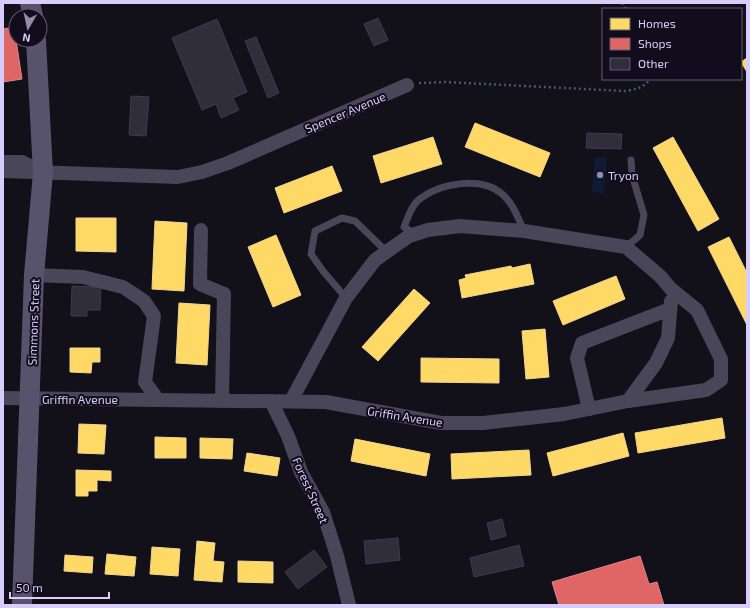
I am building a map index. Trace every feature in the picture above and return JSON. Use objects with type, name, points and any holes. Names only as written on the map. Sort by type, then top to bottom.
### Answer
[{"type":"street","name":"Simmons Street","points":[[22,605],[34,275],[43,173],[36,48]]},
{"type":"street","name":"Spencer Avenue","points":[[3,171],[178,177],[202,172],[228,163],[407,85]]},
{"type":"street","name":"Spencer Avenue","points":[[3,162],[22,162],[43,173]]},
{"type":"street","points":[[291,401],[346,298],[375,260],[409,236],[428,230],[460,226],[524,231],[626,246]]},
{"type":"street","points":[[201,230],[200,284],[224,294],[222,401]]},
{"type":"street","name":"Griffin Avenue","points":[[3,398],[326,402],[441,423],[483,423],[564,414],[628,401],[706,390],[721,380],[721,359],[697,310],[674,291],[626,246]]},
{"type":"street","points":[[34,275],[83,277],[123,287],[144,301],[154,316],[145,382],[158,400]]},
{"type":"street","points":[[628,401],[656,363],[668,338],[670,309],[674,291]]},
{"type":"street","points":[[589,409],[577,358],[582,343],[670,309]]},
{"type":"street","name":"Forest Street","points":[[271,401],[288,436],[301,472],[323,512],[337,556],[349,605]]},
{"type":"lane","points":[[626,246],[640,235],[644,215],[632,175],[631,160]]},
{"type":"lane","points":[[415,234],[404,227],[413,207],[420,198],[450,186],[472,183],[493,188],[502,193],[515,211],[524,231]]},
{"type":"lane","points":[[346,298],[311,254],[315,231],[342,218],[355,221],[387,252]]},
{"type":"path","points":[[407,85],[446,82],[626,91],[638,89],[645,85],[649,80]]},
{"type":"water","name":"Tryon","points":[[595,157],[607,158],[604,193],[592,192]]},
{"type":"building: Homes","points":[[747,58],[747,72],[742,64],[742,61]]},
{"type":"building: Homes","points":[[475,123],[550,153],[540,177],[465,147]]},
{"type":"building: Homes","points":[[433,137],[442,164],[381,183],[373,156]]},
{"type":"building: Homes","points":[[673,137],[719,219],[698,231],[653,148]]},
{"type":"building: Homes","points":[[332,166],[342,191],[284,213],[275,188]]},
{"type":"building: Homes","points":[[76,218],[116,218],[116,252],[76,251]]},
{"type":"building: Homes","points":[[155,221],[187,223],[184,291],[152,289]]},
{"type":"building: Homes","points":[[276,235],[301,295],[273,307],[248,247]]},
{"type":"building: Homes","points":[[729,237],[747,273],[747,325],[708,247]]},
{"type":"building: Homes","points":[[530,264],[534,284],[462,298],[459,280],[466,278],[465,275]]},
{"type":"building: Homes","points":[[616,276],[625,299],[563,325],[553,301]]},
{"type":"building: Homes","points":[[414,289],[430,303],[378,361],[362,347]]},
{"type":"building: Homes","points":[[179,303],[210,305],[207,365],[176,363]]},
{"type":"building: Homes","points":[[545,329],[549,377],[526,379],[522,331]]},
{"type":"building: Homes","points":[[70,348],[100,348],[100,362],[92,362],[91,373],[70,372]]},
{"type":"building: Homes","points":[[421,358],[499,359],[499,383],[421,382]]},
{"type":"building: Homes","points":[[722,418],[725,438],[638,453],[635,433]]},
{"type":"building: Homes","points":[[79,424],[106,425],[104,454],[78,453]]},
{"type":"building: Homes","points":[[623,433],[629,456],[553,476],[547,453]]},
{"type":"building: Homes","points":[[155,437],[186,438],[186,458],[155,458]]},
{"type":"building: Homes","points":[[200,438],[233,439],[232,459],[200,458]]},
{"type":"building: Homes","points":[[355,439],[430,454],[426,476],[351,461]]},
{"type":"building: Homes","points":[[529,450],[531,475],[452,479],[451,454]]},
{"type":"building: Homes","points":[[247,453],[280,458],[277,476],[244,471]]},
{"type":"building: Homes","points":[[76,470],[111,471],[111,481],[97,480],[97,491],[88,491],[88,496],[76,496]]},
{"type":"building: Homes","points":[[197,541],[215,543],[213,561],[224,562],[222,582],[194,580]]},
{"type":"building: Homes","points":[[152,547],[180,549],[178,576],[150,574]]},
{"type":"building: Homes","points":[[107,554],[136,557],[134,576],[105,574]]},
{"type":"building: Homes","points":[[65,555],[93,557],[92,573],[64,571]]},
{"type":"building: Homes","points":[[238,561],[273,562],[273,583],[238,582]]},
{"type":"building: Shops","points":[[8,28],[8,48],[17,48],[22,79],[3,82],[3,29]]},
{"type":"building: Shops","points":[[640,556],[649,584],[657,582],[664,605],[559,605],[552,582]]},
{"type":"building: Other","points":[[378,18],[388,40],[374,46],[364,24]]},
{"type":"building: Other","points":[[217,19],[247,92],[233,98],[239,110],[221,118],[216,104],[202,110],[172,38]]},
{"type":"building: Other","points":[[256,37],[279,93],[268,98],[245,41]]},
{"type":"building: Other","points":[[131,96],[149,97],[146,136],[129,135]]},
{"type":"building: Other","points":[[587,133],[622,134],[621,149],[586,148]]},
{"type":"building: Other","points":[[72,286],[101,287],[100,310],[87,310],[87,316],[71,316]]},
{"type":"building: Other","points":[[502,519],[506,536],[491,540],[487,523]]},
{"type":"building: Other","points":[[398,538],[400,560],[366,564],[364,541]]},
{"type":"building: Other","points":[[519,545],[524,566],[474,577],[470,558]]},
{"type":"building: Other","points":[[314,550],[327,567],[298,589],[285,572]]},
{"type":"place","name":"Tryon","points":[[600,175]]}]
